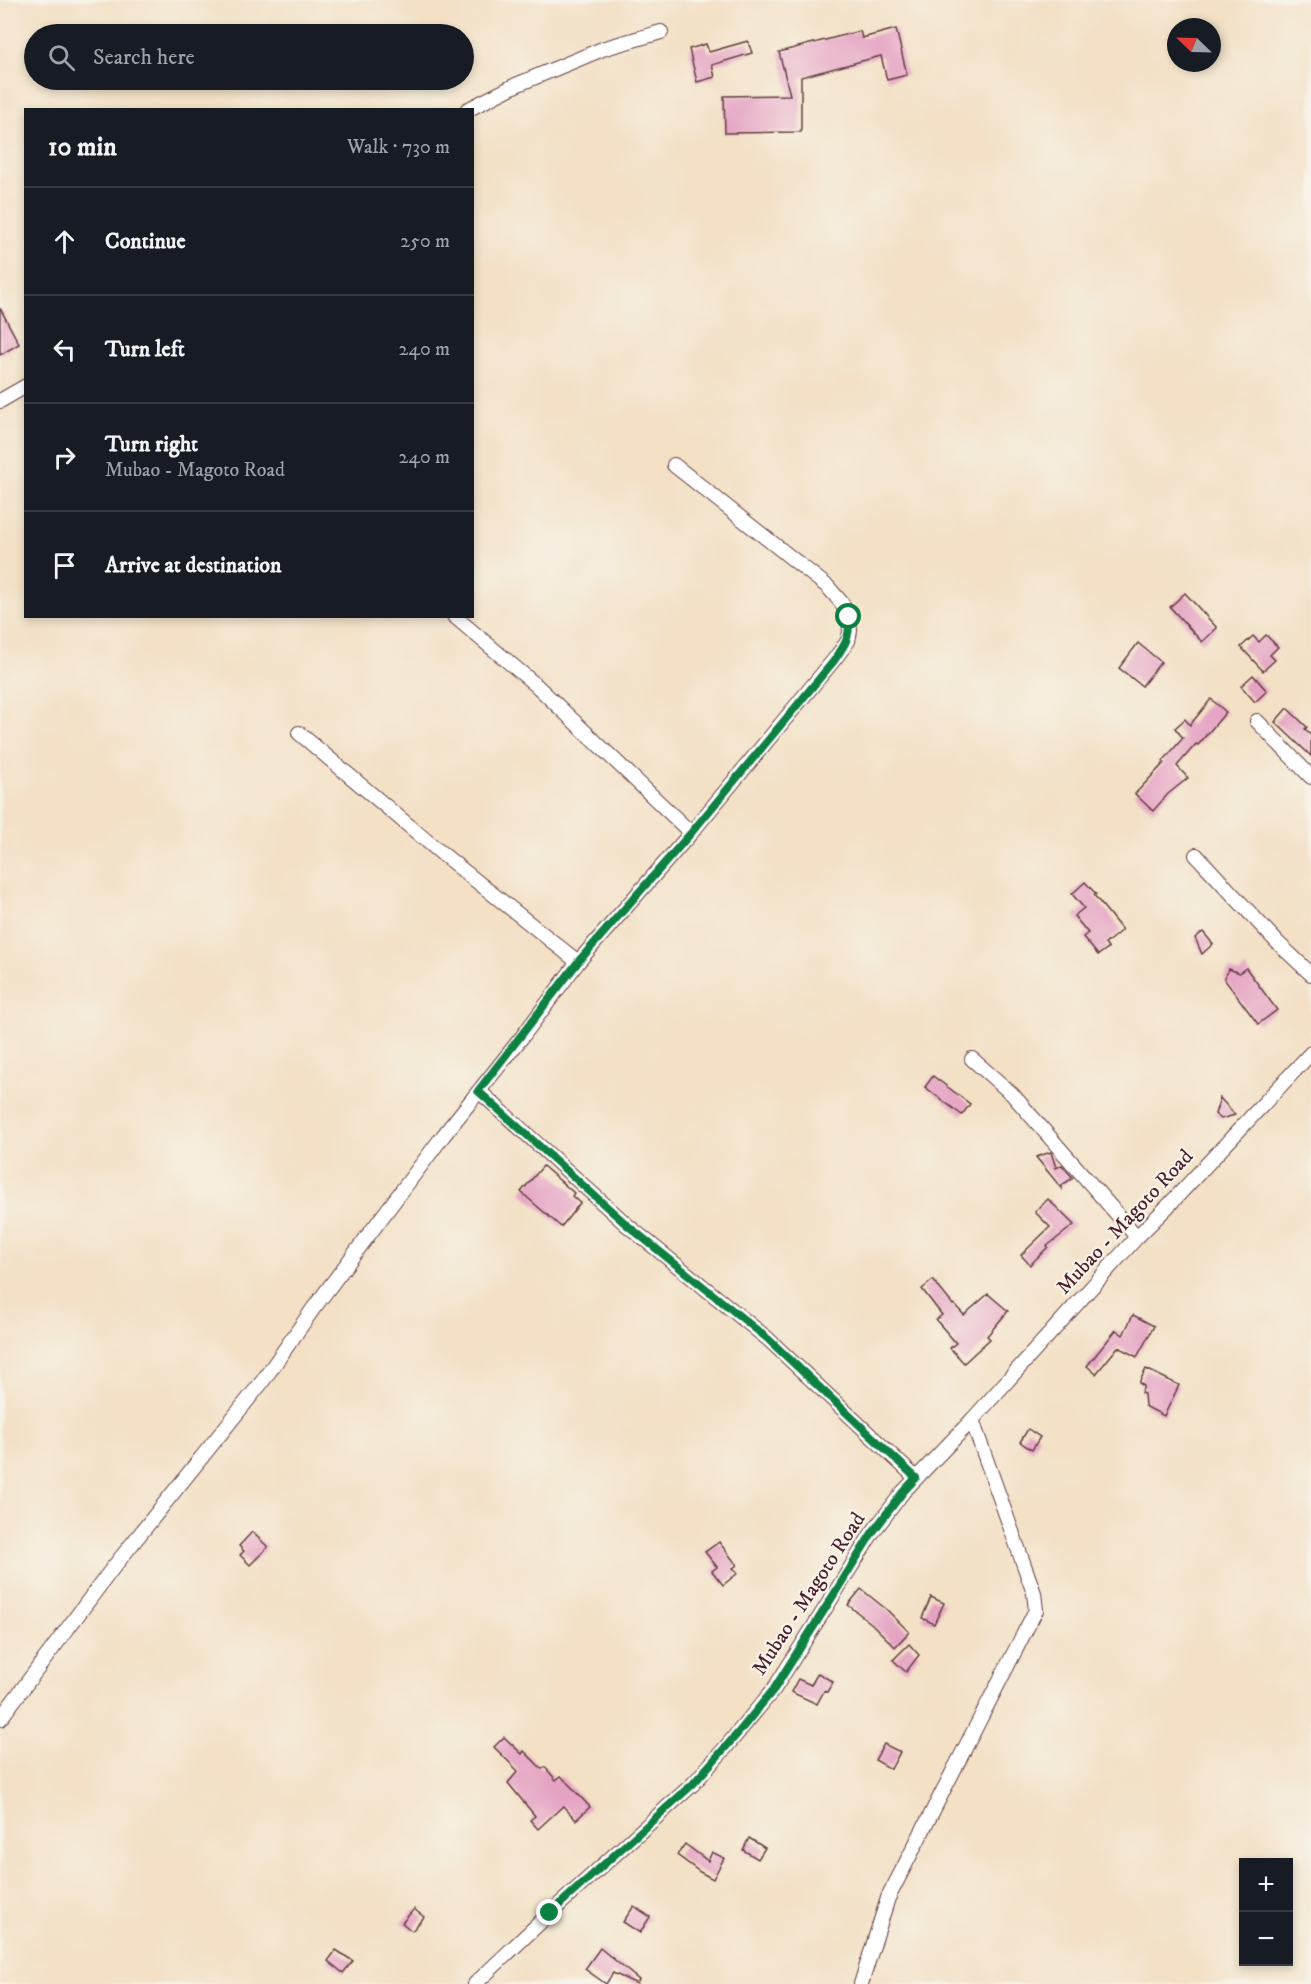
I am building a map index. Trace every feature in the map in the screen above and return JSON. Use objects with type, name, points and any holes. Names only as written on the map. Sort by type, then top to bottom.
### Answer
[{"type":"street","points":[[471,108],[516,85],[605,48],[661,32]]},
{"type":"street","points":[[0,401],[24,388]]},
{"type":"street","points":[[0,1719],[112,1569],[262,1382],[313,1309],[578,962],[691,833],[848,641],[849,617],[841,602],[828,587],[674,465]]},
{"type":"street","points":[[456,618],[537,686],[691,833]]},
{"type":"street","points":[[1257,721],[1311,777]]},
{"type":"street","points":[[299,733],[440,852],[578,962]]},
{"type":"street","points":[[1196,855],[1277,942],[1311,974]]},
{"type":"street","name":"Mubao - Magoto Road","points":[[475,1984],[693,1784],[774,1689],[872,1533],[903,1492],[972,1420],[1137,1237],[1311,1053]]},
{"type":"street","points":[[972,1059],[1012,1094],[1137,1237]]},
{"type":"street","points":[[478,1091],[627,1225],[768,1339],[916,1478]]},
{"type":"street","points":[[861,1984],[888,1898],[1036,1610],[1034,1593],[972,1420]]},
{"type":"building","points":[[896,29],[907,75],[887,80],[881,56],[801,77],[801,132],[725,133],[724,96],[790,95],[779,52],[860,31],[862,38]]},
{"type":"building","points":[[748,41],[752,53],[712,65],[715,77],[697,82],[689,49],[706,44],[709,52]]},
{"type":"building","points":[[0,308],[19,344],[0,355]]},
{"type":"building","points":[[1185,593],[1217,628],[1202,642],[1170,607]]},
{"type":"building","points":[[1266,635],[1278,647],[1270,655],[1275,660],[1263,671],[1241,647],[1253,636],[1259,642]]},
{"type":"building","points":[[1138,643],[1161,662],[1142,686],[1119,668]]},
{"type":"building","points":[[1253,675],[1267,691],[1255,702],[1241,686]]},
{"type":"building","points":[[1211,699],[1226,712],[1177,766],[1188,778],[1168,794],[1153,811],[1135,794],[1164,763],[1163,761],[1183,738],[1175,728],[1185,719],[1190,725]]},
{"type":"building","points":[[1287,708],[1307,727],[1305,729],[1311,734],[1311,756],[1275,722]]},
{"type":"building","points":[[1085,882],[1122,930],[1105,944],[1108,948],[1098,955],[1083,937],[1088,933],[1074,916],[1084,908],[1072,894]]},
{"type":"building","points":[[1203,932],[1213,944],[1202,954],[1195,938]]},
{"type":"building","points":[[1246,968],[1277,1010],[1258,1024],[1224,979],[1229,969],[1239,973]]},
{"type":"building","points":[[933,1076],[970,1104],[962,1115],[925,1087]]},
{"type":"building","points":[[1220,1098],[1235,1115],[1221,1119],[1215,1114]]},
{"type":"building","points":[[1051,1152],[1056,1168],[1062,1165],[1073,1178],[1062,1185],[1062,1189],[1036,1157]]},
{"type":"building","points":[[543,1166],[574,1193],[572,1196],[580,1203],[561,1227],[521,1192]]},
{"type":"building","points":[[1048,1199],[1074,1225],[1047,1246],[1030,1265],[1021,1255],[1050,1227],[1035,1212]]},
{"type":"building","points":[[933,1280],[964,1315],[988,1294],[1008,1311],[987,1336],[990,1339],[964,1363],[950,1348],[956,1343],[936,1320],[942,1315],[922,1289]]},
{"type":"building","points":[[1133,1315],[1154,1326],[1137,1357],[1118,1347],[1096,1374],[1087,1366],[1116,1330],[1123,1335]]},
{"type":"building","points":[[1146,1369],[1179,1385],[1164,1416],[1145,1406],[1144,1394],[1141,1393],[1144,1386],[1139,1383]]},
{"type":"building","points":[[1028,1429],[1040,1437],[1032,1450],[1020,1442]]},
{"type":"building","points":[[252,1532],[268,1547],[250,1565],[240,1555],[244,1551],[239,1546]]},
{"type":"building","points":[[719,1542],[737,1565],[733,1568],[738,1573],[723,1585],[712,1571],[717,1567],[705,1552]]},
{"type":"building","points":[[861,1589],[909,1632],[895,1647],[872,1624],[848,1605]]},
{"type":"building","points":[[931,1597],[944,1603],[934,1624],[922,1618]]},
{"type":"building","points":[[909,1644],[919,1655],[906,1672],[893,1660]]},
{"type":"building","points":[[818,1673],[833,1682],[827,1692],[824,1691],[817,1704],[791,1692],[798,1679],[811,1685]]},
{"type":"building","points":[[504,1737],[522,1754],[524,1751],[542,1769],[545,1767],[556,1780],[561,1776],[590,1807],[576,1820],[563,1806],[538,1829],[530,1820],[535,1816],[508,1783],[518,1771],[494,1747]]},
{"type":"building","points":[[884,1744],[900,1752],[891,1769],[875,1760]]},
{"type":"building","points":[[749,1838],[765,1848],[758,1859],[743,1850]]},
{"type":"building","points":[[685,1844],[708,1861],[712,1852],[724,1858],[713,1879],[677,1855]]},
{"type":"building","points":[[634,1906],[650,1917],[640,1933],[623,1922]]},
{"type":"building","points":[[414,1909],[424,1917],[412,1931],[402,1923]]},
{"type":"building","points":[[600,1948],[639,1980],[637,1984],[613,1973],[606,1984],[585,1969]]},
{"type":"building","points":[[336,1950],[353,1961],[343,1973],[328,1961]]},
{"type":"route","points":[[550,1913],[693,1784],[738,1733],[774,1689],[872,1533],[916,1478],[768,1339],[627,1225],[478,1091],[578,962],[691,833],[833,662],[848,641],[849,617]]}]
